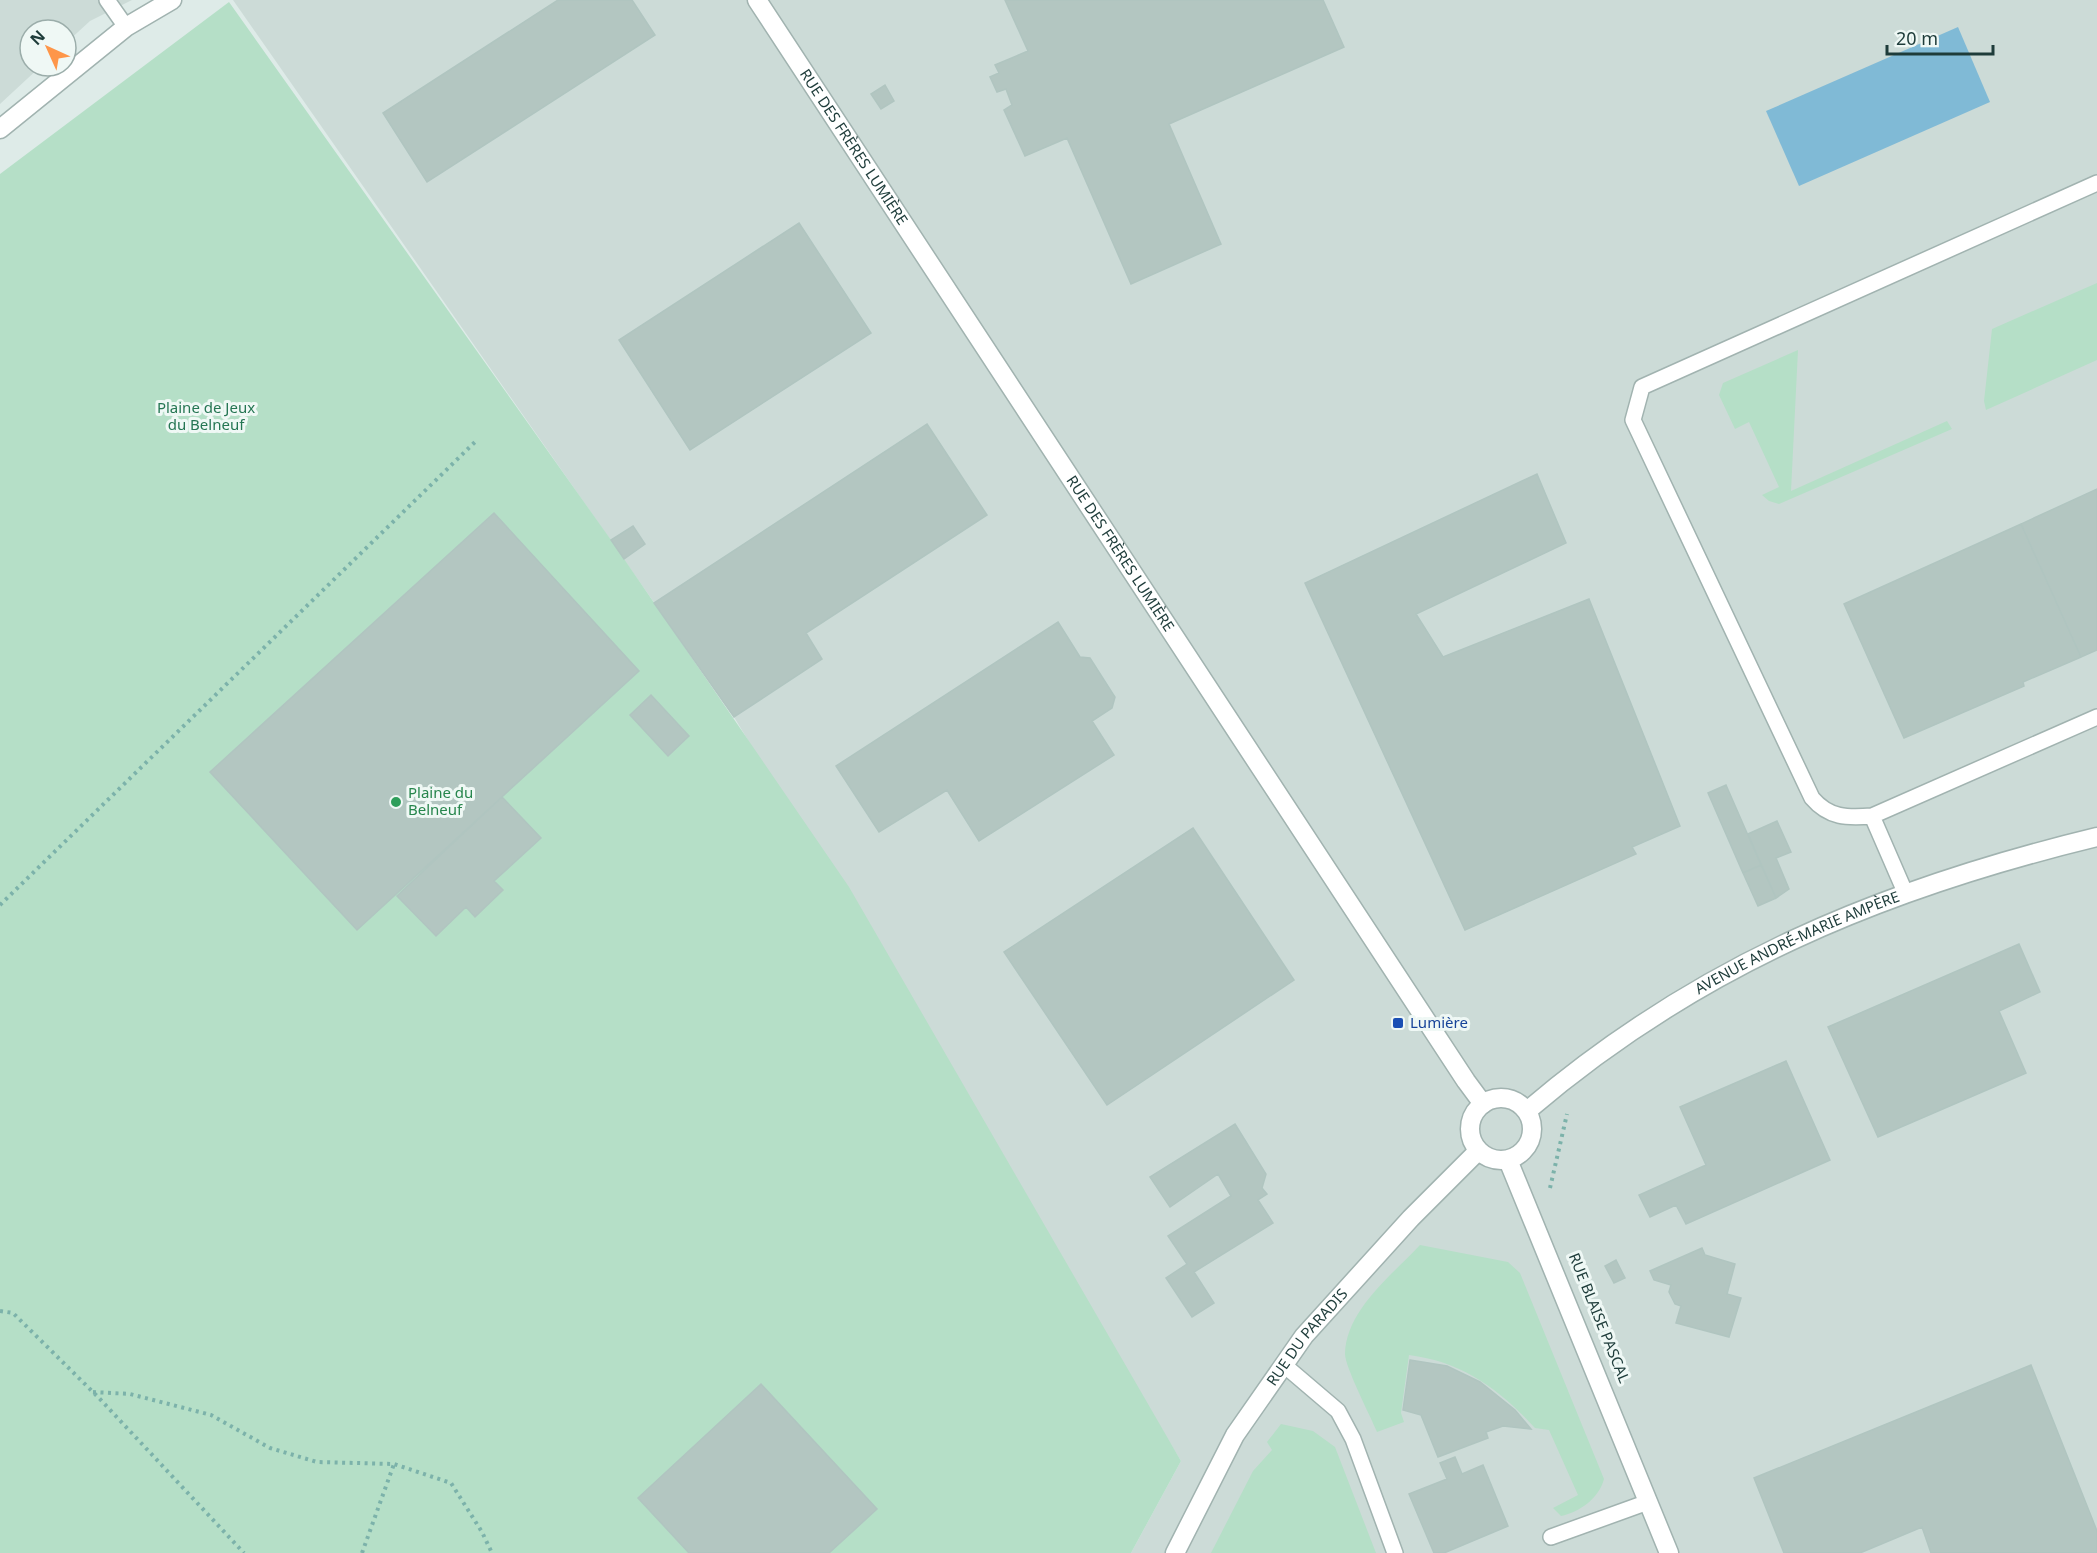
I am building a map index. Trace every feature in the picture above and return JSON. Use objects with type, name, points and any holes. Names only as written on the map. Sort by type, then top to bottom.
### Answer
[{"type":"street","points":[[0,129],[126,27],[172,0]]},
{"type":"street","name":"RUE DES FRÈRES LUMIÈRE","points":[[758,0],[1483,1104]]},
{"type":"street","name":"AVENUE ANDRÉ-MARIE AMPÈRE","points":[[1527,1110],[1590,1058],[1688,993],[1777,945],[1905,892],[1985,867],[2097,837]]},
{"type":"street","points":[[1506,1098],[1527,1110],[1532,1120],[1531,1141],[1526,1150],[1509,1160],[1498,1161],[1478,1152],[1470,1135],[1470,1126],[1476,1110],[1483,1104],[1491,1100],[1506,1098]]},
{"type":"street","name":"RUE DU PARADIS","points":[[1175,1553],[1235,1435],[1304,1336],[1411,1218],[1478,1152]]},
{"type":"street","name":"RUE BLAISE PASCAL","points":[[1509,1160],[1669,1553]]},
{"type":"lane","points":[[107,0],[126,27]]},
{"type":"lane","points":[[2097,183],[1642,387],[1633,420],[1812,798],[1823,811],[1852,818],[1872,816],[2097,717]]},
{"type":"lane","points":[[1872,816],[1905,892]]},
{"type":"lane","points":[[1284,1365],[1338,1411],[1353,1439],[1395,1553]]},
{"type":"lane","points":[[1551,1537],[1648,1502]]},
{"type":"path","points":[[0,905],[476,441]]},
{"type":"path","points":[[1550,1190],[1570,1103]]},
{"type":"path","points":[[0,1311],[13,1313],[93,1392],[244,1553]]},
{"type":"path","points":[[93,1392],[130,1394],[211,1415],[270,1448],[317,1462],[394,1464],[451,1483],[482,1532],[492,1553]]},
{"type":"path","points":[[362,1553],[394,1464]]},
{"type":"shaded area","points":[[0,0],[132,0],[90,21],[78,32],[78,18],[18,18],[18,78],[28,78],[0,104]]},
{"type":"shaded area","points":[[233,0],[2097,0],[2097,1553],[1131,1553],[1181,1461],[734,717]]},
{"type":"green space","name":"Plaine du Belneuf","points":[[229,2],[611,540],[849,887],[1181,1461],[1131,1553],[0,1553],[0,174]]},
{"type":"green space","points":[[2097,283],[2097,360],[1986,410],[1984,401],[1992,329]]},
{"type":"green space","points":[[1798,350],[1791,491],[1947,421],[1952,429],[1779,504],[1769,501],[1762,495],[1779,487],[1749,422],[1735,429],[1719,395],[1723,383]]},
{"type":"green space","points":[[1420,1245],[1508,1262],[1520,1273],[1604,1479],[1598,1492],[1582,1508],[1561,1516],[1553,1508],[1578,1495],[1549,1430],[1535,1428],[1494,1390],[1463,1371],[1446,1364],[1409,1355],[1401,1413],[1404,1422],[1377,1432],[1346,1360],[1347,1338],[1353,1323],[1372,1294]]},
{"type":"green space","points":[[1281,1424],[1313,1431],[1335,1447],[1376,1553],[1211,1553],[1253,1471],[1272,1450],[1267,1442]]},
{"type":"water","points":[[1958,27],[1990,102],[1799,186],[1766,111]]},
{"type":"building","points":[[558,0],[632,0],[655,35],[427,182],[383,113]]},
{"type":"building","points":[[1005,0],[1323,0],[1344,47],[1169,124],[1221,244],[1131,284],[1067,138],[1025,156],[1004,110],[1012,105],[1006,89],[997,92],[990,77],[999,73],[995,65],[1028,51]]},
{"type":"building","points":[[885,85],[894,101],[881,109],[871,94]]},
{"type":"building","points":[[799,223],[871,333],[690,450],[619,340]]},
{"type":"building","points":[[927,424],[987,515],[806,633],[822,659],[734,717],[654,603]]},
{"type":"building","points":[[1537,474],[1566,543],[1416,614],[1443,657],[1589,599],[1680,826],[1632,847],[1636,854],[1465,930],[1305,583]]},
{"type":"building","points":[[2097,489],[2097,650],[2081,657],[2021,524]]},
{"type":"building","points":[[494,513],[639,671],[357,930],[210,772]]},
{"type":"building","points":[[2021,524],[2081,657],[2023,682],[2024,686],[1904,738],[1844,604]]},
{"type":"building","points":[[633,526],[645,544],[624,559],[611,540]]},
{"type":"building","points":[[1058,622],[1080,657],[1090,658],[1115,697],[1112,708],[1092,721],[1114,755],[979,841],[947,790],[879,832],[836,766]]},
{"type":"building","points":[[651,695],[689,736],[668,756],[630,715]]},
{"type":"building","points":[[1726,785],[1761,865],[1743,873],[1708,793]]},
{"type":"building","points":[[502,797],[541,838],[494,881],[503,890],[475,917],[466,907],[436,936],[397,896]]},
{"type":"building","points":[[1777,821],[1791,852],[1776,858],[1789,889],[1776,898],[1748,834]]},
{"type":"building","points":[[1193,828],[1294,980],[1107,1105],[1004,952]]},
{"type":"building","points":[[1761,865],[1776,898],[1758,906],[1743,873]]},
{"type":"building","points":[[2019,944],[2040,992],[1999,1011],[2026,1073],[1878,1137],[1828,1027]]},
{"type":"building","points":[[1786,1061],[1830,1160],[1686,1224],[1676,1205],[1650,1217],[1639,1195],[1706,1165],[1680,1107]]},
{"type":"building","points":[[1235,1124],[1266,1174],[1262,1188],[1267,1194],[1258,1200],[1273,1223],[1194,1272],[1214,1303],[1192,1317],[1166,1278],[1187,1264],[1168,1236],[1231,1196],[1218,1174],[1170,1207],[1150,1177]]},
{"type":"building","points":[[1702,1248],[1705,1255],[1735,1264],[1727,1294],[1741,1298],[1729,1337],[1676,1323],[1681,1306],[1675,1304],[1669,1292],[1671,1285],[1654,1280],[1650,1271]]},
{"type":"building","points":[[1616,1260],[1625,1278],[1614,1283],[1605,1266]]},
{"type":"building","points":[[1410,1360],[1447,1366],[1480,1382],[1515,1410],[1531,1429],[1503,1426],[1486,1432],[1488,1438],[1438,1457],[1421,1415],[1403,1410]]},
{"type":"building","points":[[2031,1365],[2097,1531],[2097,1553],[1931,1553],[1922,1527],[1860,1553],[1784,1553],[1754,1478]]},
{"type":"building","points":[[761,1384],[877,1509],[829,1553],[689,1553],[638,1498]]},
{"type":"building","points":[[1455,1457],[1462,1474],[1483,1465],[1508,1526],[1444,1553],[1434,1553],[1409,1494],[1447,1479],[1440,1463]]},
{"type":"place","name":"Plaine du Belneuf","points":[[396,802]]},
{"type":"place","name":"Lumière","points":[[1398,1023]]},
{"type":"park label","name":"Plaine de Jeux du Belneuf","points":[[206,416]]}]
